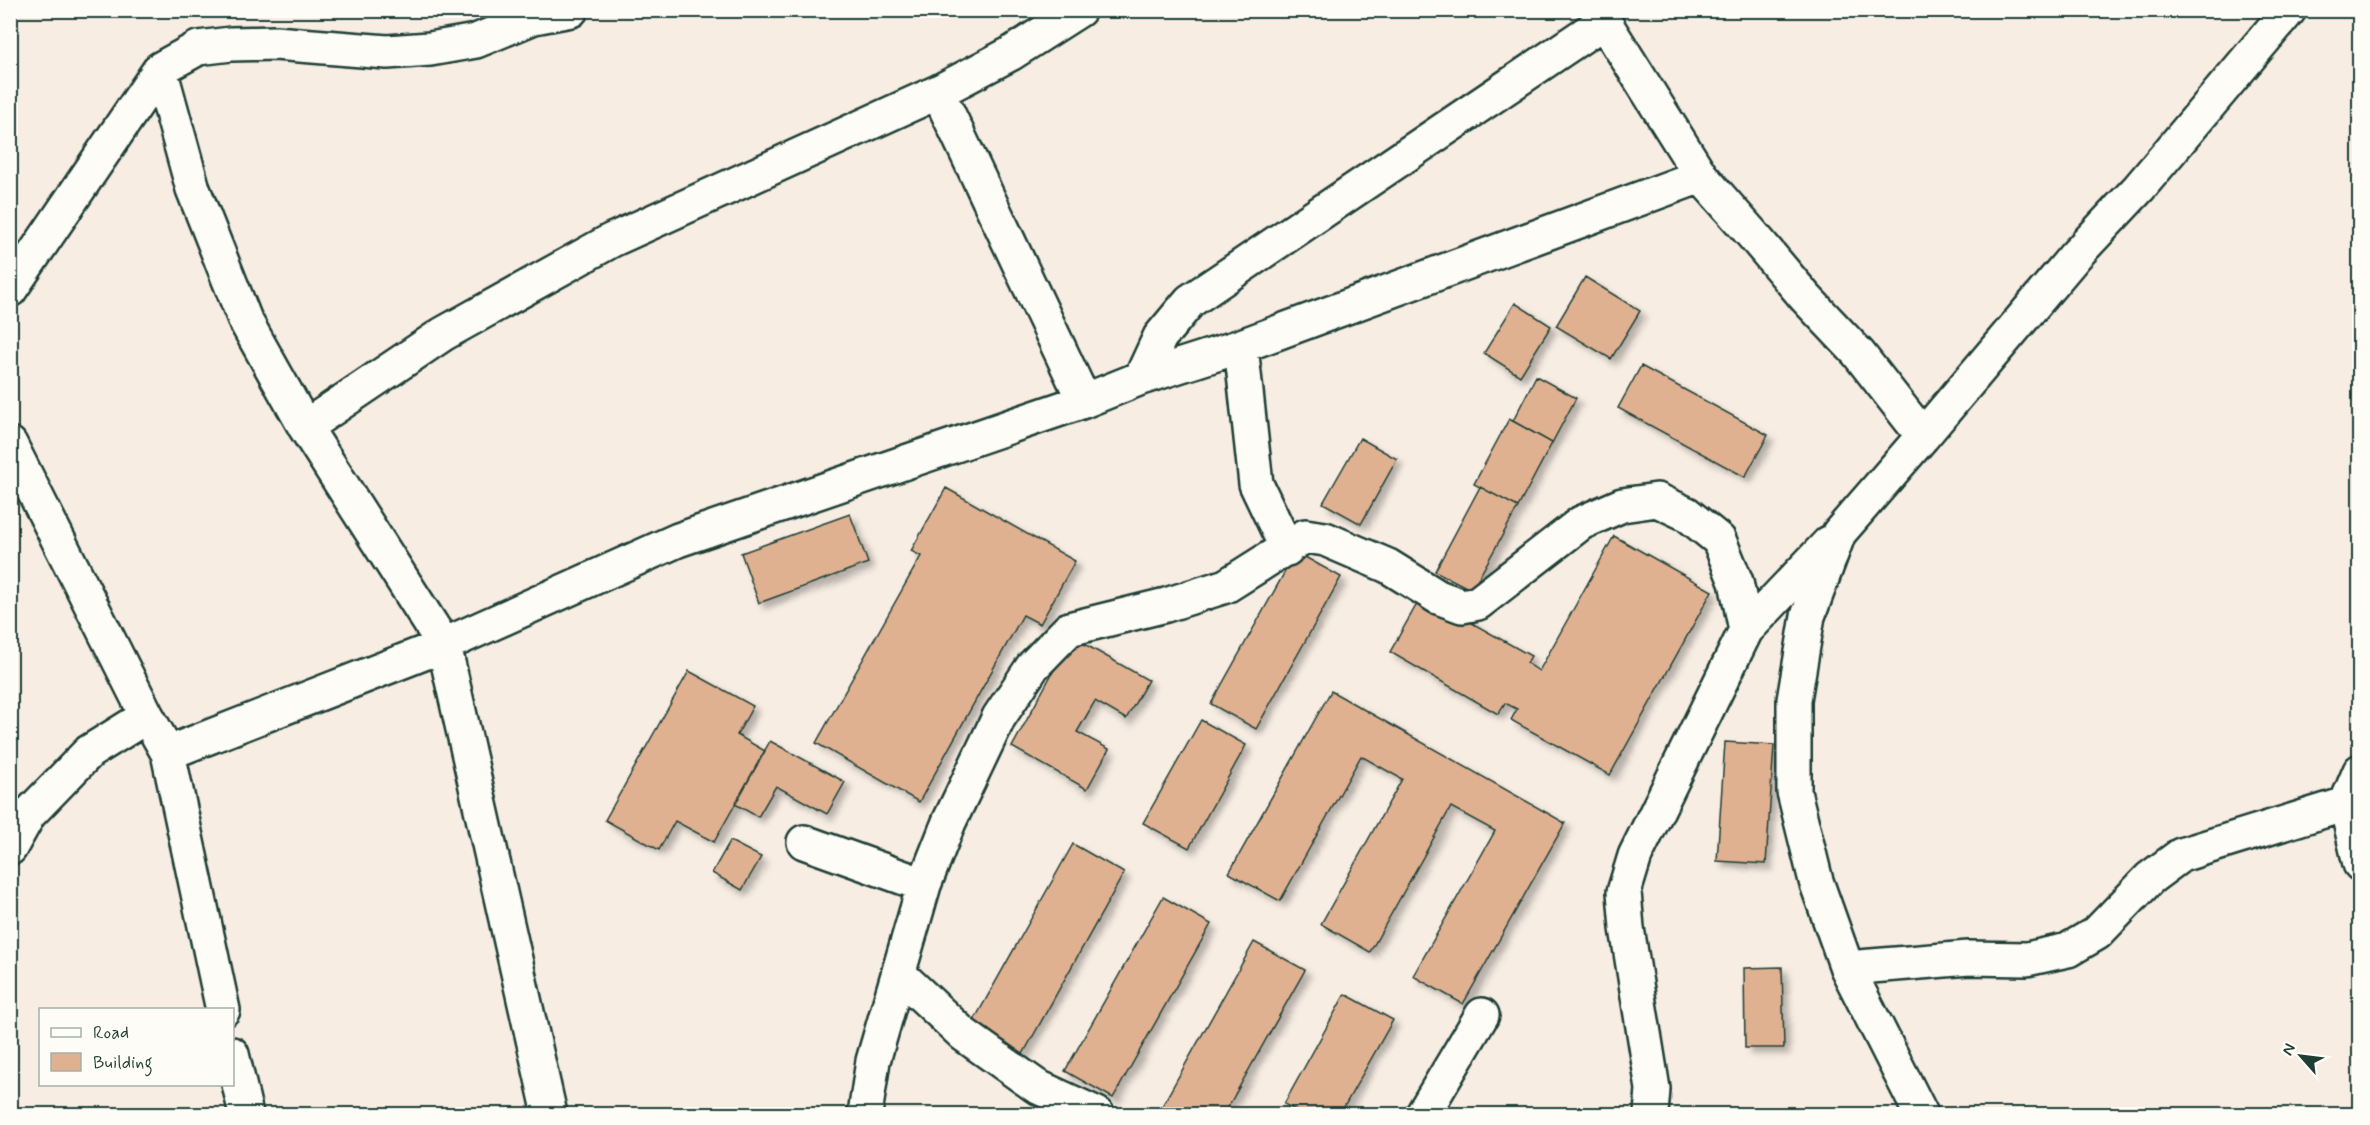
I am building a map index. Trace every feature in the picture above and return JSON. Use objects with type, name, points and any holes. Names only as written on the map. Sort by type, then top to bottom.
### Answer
[{"type":"street","points":[[10,290],[160,69],[198,48],[231,44],[275,43],[387,52],[430,49],[476,41],[534,17],[572,10]]},
{"type":"street","points":[[305,427],[443,334],[612,240],[938,92],[1010,54],[1078,10]]},
{"type":"street","points":[[1651,1114],[1653,1089],[1627,928],[1624,892],[1635,856],[1746,630],[1839,533],[2075,256],[2139,188],[2289,10]]},
{"type":"street","points":[[1141,378],[1160,337],[1190,301],[1600,16],[1701,176],[1804,297],[1858,353],[1923,436]]},
{"type":"street","points":[[160,69],[193,189],[245,320],[305,427],[444,645],[550,1114]]},
{"type":"street","points":[[938,92],[1084,401]]},
{"type":"street","points":[[168,753],[444,645],[678,540],[1084,401],[1141,378],[1241,346],[1701,176]]},
{"type":"street","points":[[1241,346],[1256,484],[1287,549]]},
{"type":"street","points":[[10,444],[147,716],[168,753],[223,1008]]},
{"type":"street","points":[[865,1114],[873,1061],[924,885],[962,794],[999,717],[1033,666],[1069,628],[1166,605],[1226,586],[1305,536],[1325,539],[1388,566],[1438,597],[1462,606],[1478,603],[1581,523],[1622,505],[1657,500],[1687,514],[1719,540],[1736,582],[1746,630]]},
{"type":"street","points":[[1839,533],[1808,616],[1794,700],[1794,792],[1816,881],[1847,968],[1921,1114]]},
{"type":"street","points":[[10,848],[29,814],[89,752],[147,716]]},
{"type":"street","points":[[2360,771],[2346,804],[2360,864]]},
{"type":"street","points":[[1847,968],[1969,958],[2027,959],[2068,950],[2097,933],[2150,878],[2181,855],[2346,804]]},
{"type":"street","points":[[804,842],[924,885]]},
{"type":"street","points":[[899,974],[963,1034],[1035,1086],[1097,1114]]},
{"type":"street","points":[[1423,1114],[1482,1015]]},
{"type":"street","points":[[234,1063],[246,1114]]},
{"type":"building","points":[[1585,277],[1640,311],[1611,359],[1556,326]]},
{"type":"building","points":[[1515,303],[1551,326],[1520,376],[1484,353]]},
{"type":"building","points":[[1641,366],[1768,435],[1745,477],[1618,408]]},
{"type":"building","points":[[1536,376],[1576,398],[1552,443],[1513,421]]},
{"type":"building","points":[[1509,419],[1552,443],[1518,507],[1474,484]]},
{"type":"building","points":[[1360,438],[1397,459],[1361,524],[1323,503]]},
{"type":"building","points":[[1480,487],[1518,507],[1472,590],[1435,571]]},
{"type":"building","points":[[946,488],[1075,561],[1040,624],[1023,615],[919,802],[816,743],[921,556],[911,551]]},
{"type":"building","points":[[850,514],[868,563],[759,603],[741,553]]},
{"type":"building","points":[[1614,536],[1712,591],[1610,775],[1511,720],[1517,709],[1505,703],[1498,714],[1390,652],[1422,595],[1531,656],[1527,663],[1539,671]]},
{"type":"building","points":[[1296,552],[1341,577],[1256,729],[1211,704]]},
{"type":"building","points":[[1072,637],[1148,680],[1126,719],[1095,701],[1077,732],[1109,749],[1087,789],[1012,747]]},
{"type":"building","points":[[689,671],[753,706],[737,735],[765,751],[714,842],[675,821],[659,850],[605,820]]},
{"type":"building","points":[[1331,691],[1565,823],[1463,1004],[1413,976],[1495,831],[1451,807],[1370,952],[1321,924],[1402,779],[1361,756],[1280,901],[1229,873]]},
{"type":"building","points":[[1201,720],[1246,745],[1189,848],[1143,823]]},
{"type":"building","points":[[770,741],[845,782],[827,814],[776,786],[758,817],[735,804]]},
{"type":"building","points":[[1725,742],[1774,745],[1766,864],[1717,861]]},
{"type":"building","points":[[730,841],[761,857],[742,890],[712,873]]},
{"type":"building","points":[[1073,844],[1124,873],[1023,1054],[972,1024]]},
{"type":"building","points":[[1163,897],[1211,924],[1113,1098],[1065,1071]]},
{"type":"building","points":[[1254,942],[1305,970],[1224,1114],[1172,1114],[1161,1108]]},
{"type":"building","points":[[1782,967],[1784,1048],[1745,1048],[1744,968]]},
{"type":"building","points":[[1345,994],[1393,1020],[1340,1114],[1302,1114],[1284,1104]]}]
